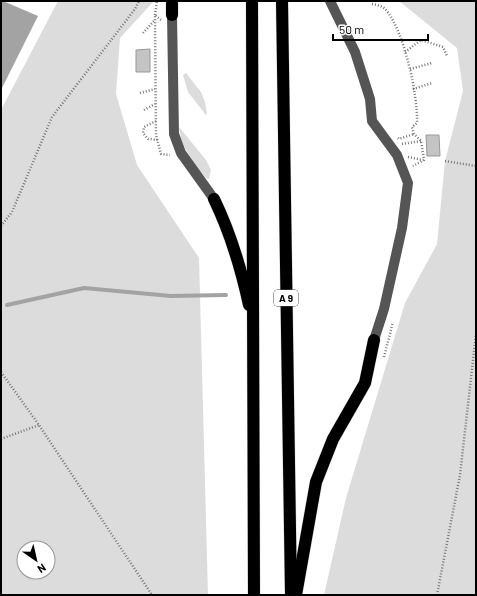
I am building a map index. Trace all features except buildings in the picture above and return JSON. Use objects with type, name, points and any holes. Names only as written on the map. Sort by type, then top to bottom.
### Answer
[{"type":"highway","points":[[172,1],[172,15]]},
{"type":"highway","points":[[252,1],[254,595]]},
{"type":"highway","name":"A 9","points":[[282,1],[291,595]]},
{"type":"highway","points":[[214,200],[235,248],[254,334]]},
{"type":"highway","points":[[296,595],[316,482],[333,439],[365,383],[374,340]]},
{"type":"lane","points":[[330,1],[355,52],[370,99],[372,121],[397,155],[408,183],[402,228],[386,302],[374,340]]},
{"type":"lane","points":[[172,15],[174,134],[177,146],[214,200]]},
{"type":"path","points":[[1,226],[12,212],[52,116],[139,1]]},
{"type":"path","points":[[157,1],[154,21],[155,104],[158,140],[161,154],[184,157]]},
{"type":"path","points":[[154,15],[173,30]]},
{"type":"path","points":[[143,32],[154,21]]},
{"type":"path","points":[[405,52],[420,40],[443,48],[447,56]]},
{"type":"path","points":[[410,69],[432,63]]},
{"type":"path","points":[[413,89],[432,83]]},
{"type":"path","points":[[140,93],[155,89]]},
{"type":"path","points":[[144,110],[155,104]]},
{"type":"path","points":[[156,121],[144,127],[143,133],[148,139],[158,140]]},
{"type":"path","points":[[399,139],[414,134]]},
{"type":"path","points":[[398,145],[421,141]]},
{"type":"path","points":[[445,160],[476,166]]},
{"type":"path","points":[[437,595],[460,475],[476,334]]},
{"type":"path","points":[[1,372],[39,425],[152,595]]},
{"type":"path","points":[[1,439],[39,425]]},
{"type":"shaded area","points":[[3,1],[38,16],[1,90],[1,4]]},
{"type":"shaded area","points":[[58,1],[154,1],[120,38],[116,94],[137,165],[199,258],[208,595],[1,595],[1,110]]},
{"type":"shaded area","points":[[399,1],[476,1],[476,595],[324,595],[346,498],[405,303],[437,244],[445,161],[463,91],[457,48]]},
{"type":"shaded area","points":[[186,73],[201,92],[205,102],[206,115],[188,92],[183,75]]},
{"type":"shaded area","points":[[179,127],[206,160],[211,170],[209,179],[206,178],[188,154],[182,142]]},
{"type":"waterway","points":[[7,305],[84,288],[171,296],[226,295]]}]
